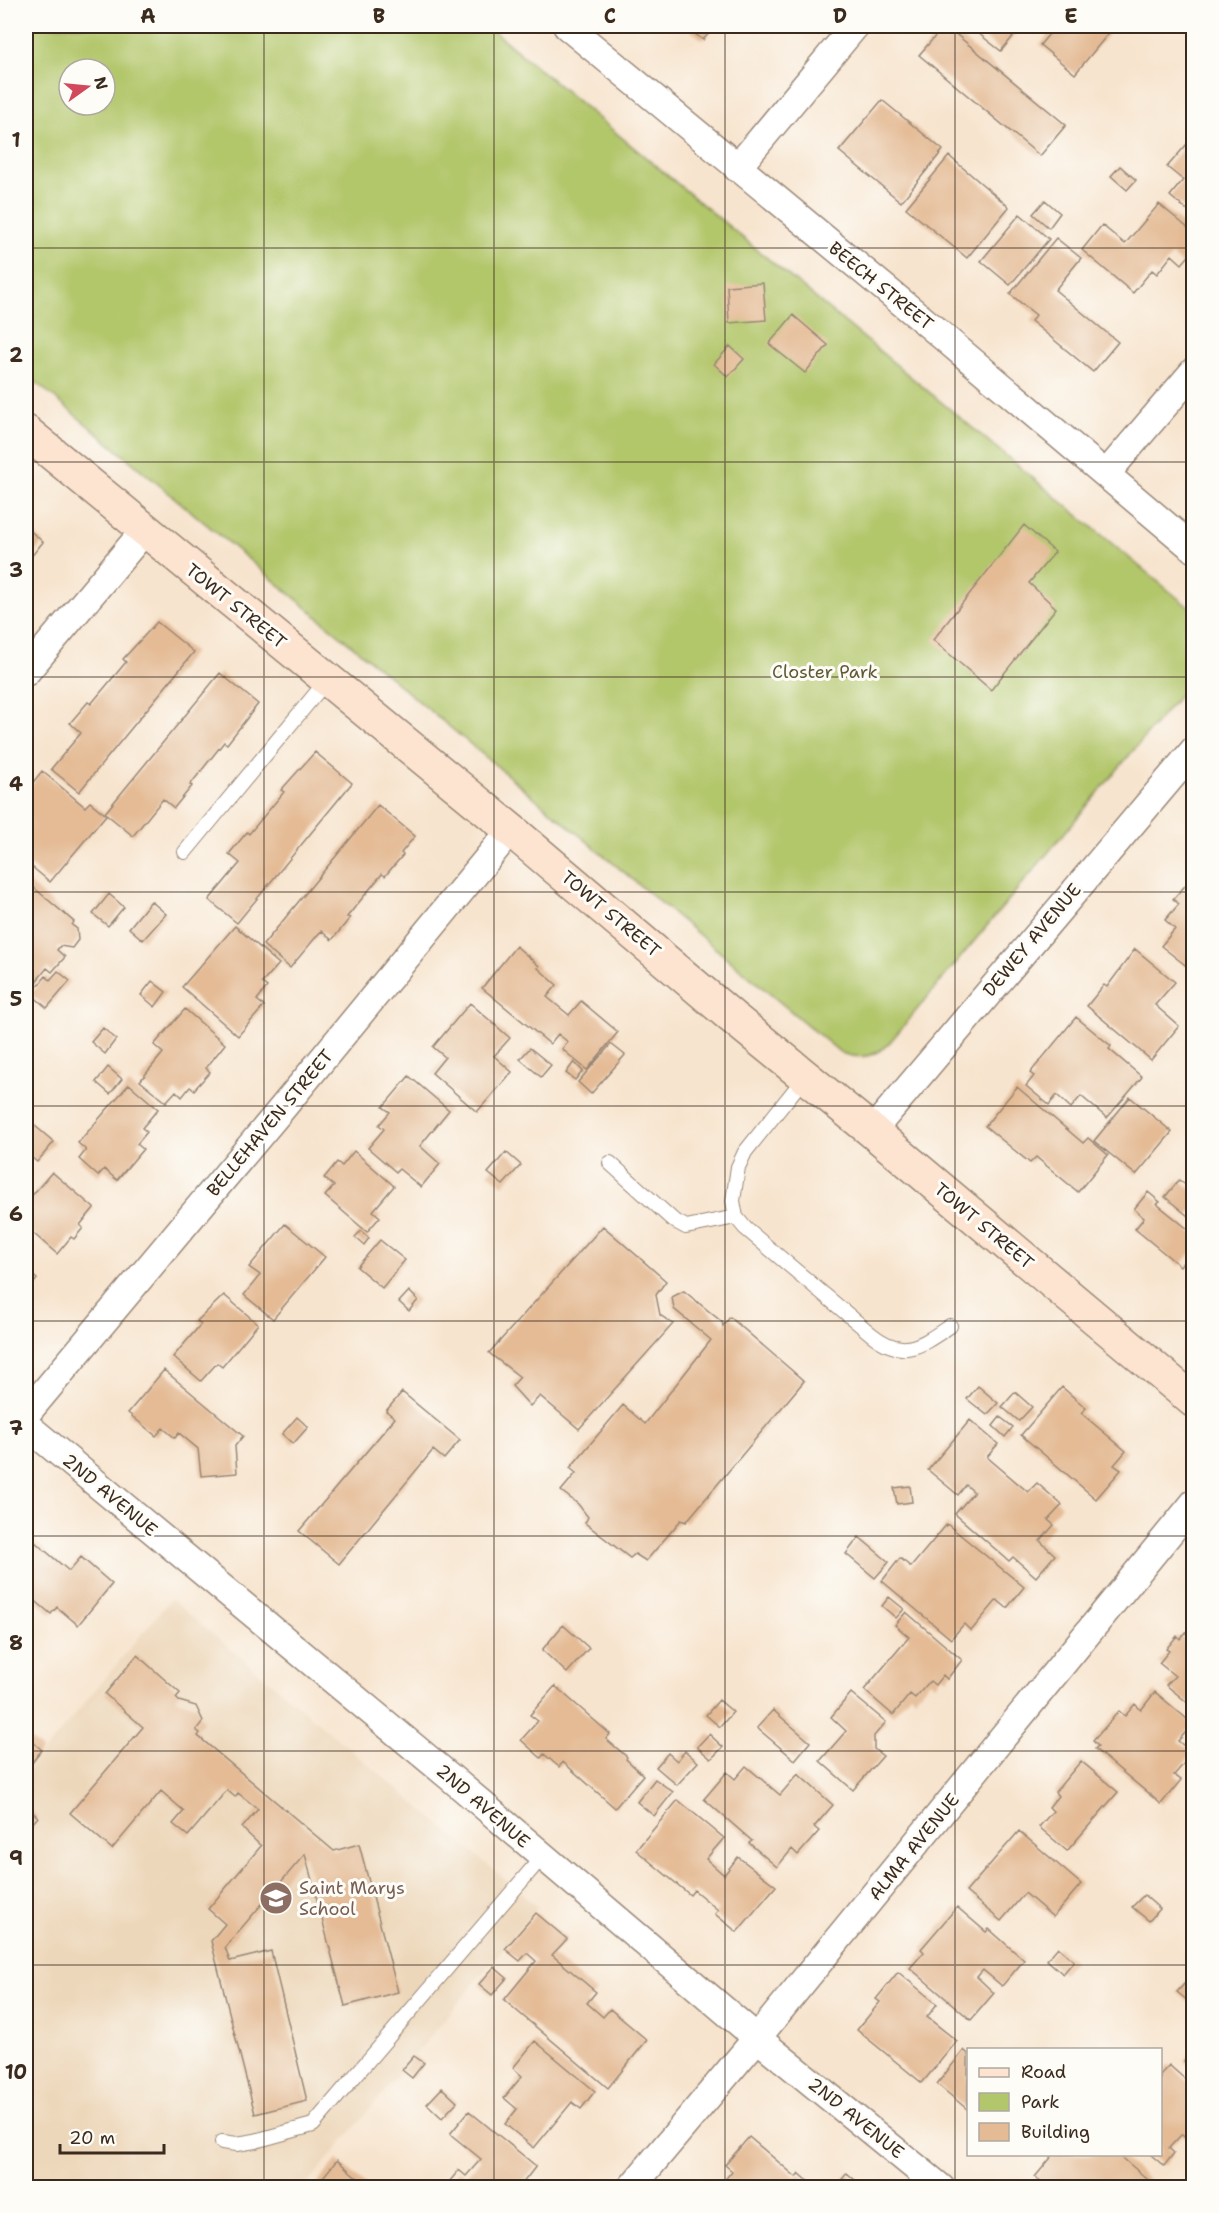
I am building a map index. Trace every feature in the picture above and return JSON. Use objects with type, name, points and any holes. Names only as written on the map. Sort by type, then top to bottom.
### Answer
[{"type":"street","name":"BEECH STREET","points":[[567,26],[919,316],[1194,549]]},
{"type":"street","points":[[737,168],[855,26]]},
{"type":"street","points":[[1106,474],[1194,371]]},
{"type":"street","name":"TOWT STREET","points":[[26,432],[511,830],[1194,1401]]},
{"type":"street","points":[[26,672],[144,531]]},
{"type":"street","name":"DEWEY AVENUE","points":[[872,1131],[1194,750]]},
{"type":"street","name":"BELLEHAVEN STREET","points":[[26,1414],[511,830]]},
{"type":"street","name":"2ND AVENUE","points":[[26,1425],[450,1777],[758,2038],[941,2187]]},
{"type":"street","name":"ALMA AVENUE","points":[[631,2187],[758,2038],[1194,1503]]},
{"type":"lane","points":[[185,852],[327,680]]},
{"type":"lane","points":[[805,1077],[745,1152],[738,1167],[735,1184],[733,1201],[736,1217],[745,1228],[836,1305],[891,1348],[903,1349],[916,1346],[950,1326]]},
{"type":"lane","points":[[610,1163],[674,1220],[686,1227],[736,1217]]},
{"type":"lane","points":[[222,2142],[237,2144],[255,2141],[313,2125],[542,1857]]},
{"type":"shaded area","name":"Saint Marys School","points":[[171,1599],[538,1907],[305,2187],[26,2188],[26,1773]]},
{"type":"green space","name":"Closter Park","points":[[26,26],[487,26],[1194,612],[1193,679],[890,1042],[868,1056],[841,1053],[26,374]]},
{"type":"building","points":[[685,26],[715,26],[703,40]]},
{"type":"building","points":[[944,26],[1066,125],[1040,156],[919,55]]},
{"type":"building","points":[[969,26],[1022,26],[1001,51]]},
{"type":"building","points":[[1051,26],[1098,26],[1108,34],[1075,74],[1040,45],[1054,28]]},
{"type":"building","points":[[882,100],[943,150],[901,202],[839,151]]},
{"type":"building","points":[[1194,136],[1194,216],[1170,196],[1183,180],[1167,167]]},
{"type":"building","points":[[949,156],[1009,207],[967,258],[906,208]]},
{"type":"building","points":[[1120,166],[1136,180],[1127,190],[1111,176]]},
{"type":"building","points":[[1045,200],[1060,213],[1049,228],[1033,214]]},
{"type":"building","points":[[1159,204],[1194,233],[1194,250],[1182,264],[1172,255],[1157,274],[1152,270],[1133,293],[1082,250],[1102,225],[1125,244]]},
{"type":"building","points":[[1020,214],[1049,239],[1010,285],[981,261]]},
{"type":"building","points":[[1056,238],[1081,258],[1055,290],[1118,342],[1093,372],[1031,321],[1036,315],[1010,294]]},
{"type":"building","points":[[763,283],[766,320],[729,323],[727,286]]},
{"type":"building","points":[[793,315],[828,345],[805,373],[769,344]]},
{"type":"building","points":[[730,346],[744,359],[728,377],[714,364]]},
{"type":"building","points":[[1024,525],[1055,552],[1029,583],[1056,608],[991,690],[933,640]]},
{"type":"building","points":[[26,527],[43,542],[26,563]]},
{"type":"building","points":[[157,622],[194,652],[79,792],[51,769],[81,733],[70,723],[88,702],[91,704],[126,662],[123,659]]},
{"type":"building","points":[[220,673],[258,704],[227,744],[224,742],[174,808],[163,799],[133,836],[105,813]]},
{"type":"building","points":[[315,752],[352,783],[237,923],[209,900],[240,863],[229,854],[247,832],[249,834],[284,792],[281,790]]},
{"type":"building","points":[[42,771],[85,807],[90,802],[106,815],[50,882],[26,862],[26,791]]},
{"type":"building","points":[[378,805],[415,836],[401,853],[403,855],[385,876],[382,874],[347,917],[350,918],[332,940],[321,931],[290,968],[263,945]]},
{"type":"building","points":[[1194,876],[1194,962],[1189,968],[1161,946],[1175,929],[1165,920],[1179,904],[1173,899]]},
{"type":"building","points":[[26,881],[74,922],[72,925],[77,929],[78,940],[72,948],[60,946],[57,950],[65,957],[52,972],[47,968],[30,989],[26,986]]},
{"type":"building","points":[[109,894],[124,907],[108,926],[93,914]]},
{"type":"building","points":[[151,901],[166,914],[143,940],[129,928]]},
{"type":"building","points":[[235,926],[279,964],[262,983],[267,987],[257,1000],[264,1006],[238,1036],[182,987]]},
{"type":"building","points":[[516,946],[557,985],[547,997],[569,1015],[581,1001],[618,1032],[587,1070],[562,1049],[568,1042],[558,1034],[550,1044],[482,988]]},
{"type":"building","points":[[1135,949],[1175,982],[1155,1005],[1179,1026],[1151,1060],[1087,1006],[1104,985],[1107,987]]},
{"type":"building","points":[[58,971],[70,981],[47,1008],[31,994],[46,976],[50,980]]},
{"type":"building","points":[[152,981],[166,992],[155,1007],[141,995]]},
{"type":"building","points":[[470,1003],[510,1038],[494,1056],[512,1072],[477,1112],[432,1073],[445,1057],[433,1047]]},
{"type":"building","points":[[185,1009],[225,1044],[206,1068],[210,1072],[194,1090],[190,1087],[182,1097],[176,1091],[166,1102],[140,1081],[163,1053],[154,1045]]},
{"type":"building","points":[[1076,1017],[1111,1046],[1109,1049],[1142,1077],[1107,1118],[1081,1096],[1071,1108],[1057,1095],[1049,1105],[1026,1086],[1034,1076],[1030,1073]]},
{"type":"building","points":[[103,1028],[116,1039],[105,1054],[91,1042]]},
{"type":"building","points":[[611,1044],[625,1055],[591,1094],[578,1082]]},
{"type":"building","points":[[530,1048],[551,1065],[541,1077],[520,1059]]},
{"type":"building","points":[[574,1062],[583,1071],[575,1080],[566,1073]]},
{"type":"building","points":[[108,1067],[122,1079],[110,1094],[96,1082]]},
{"type":"building","points":[[409,1076],[449,1110],[420,1146],[440,1164],[421,1187],[399,1169],[396,1172],[368,1148],[384,1129],[379,1125],[390,1112],[383,1107]]},
{"type":"building","points":[[129,1084],[158,1109],[142,1128],[147,1132],[137,1144],[143,1149],[117,1180],[104,1169],[98,1176],[79,1159],[86,1150],[78,1143]]},
{"type":"building","points":[[1017,1087],[1083,1143],[1088,1138],[1108,1155],[1078,1192],[1036,1157],[1030,1163],[985,1126]]},
{"type":"building","points":[[1130,1097],[1172,1132],[1136,1175],[1094,1141]]},
{"type":"building","points":[[28,1120],[54,1142],[37,1162],[26,1153]]},
{"type":"building","points":[[354,1151],[394,1186],[373,1211],[380,1217],[367,1232],[325,1196],[334,1186],[324,1178],[337,1162],[342,1166]]},
{"type":"building","points":[[506,1152],[521,1165],[503,1185],[488,1173]]},
{"type":"building","points":[[52,1172],[94,1208],[80,1225],[83,1228],[74,1239],[71,1237],[57,1254],[26,1227],[26,1195],[29,1199]]},
{"type":"building","points":[[1179,1180],[1194,1191],[1194,1209],[1188,1216],[1165,1197]]},
{"type":"building","points":[[1148,1192],[1160,1202],[1157,1204],[1194,1234],[1194,1250],[1180,1266],[1135,1229],[1144,1218],[1134,1209]]},
{"type":"building","points":[[285,1224],[325,1257],[273,1319],[244,1295],[260,1275],[249,1267]]},
{"type":"building","points":[[603,1226],[666,1281],[656,1295],[660,1315],[673,1324],[579,1429],[540,1396],[530,1406],[512,1386],[520,1377],[489,1353]]},
{"type":"building","points":[[361,1231],[369,1238],[364,1245],[355,1237]]},
{"type":"building","points":[[380,1240],[405,1260],[382,1288],[357,1267]]},
{"type":"building","points":[[26,1269],[37,1279],[26,1293]]},
{"type":"building","points":[[409,1291],[418,1300],[409,1311],[399,1302]]},
{"type":"building","points":[[684,1291],[722,1322],[723,1326],[730,1317],[804,1381],[686,1522],[681,1520],[646,1561],[635,1554],[630,1558],[585,1523],[588,1517],[578,1504],[561,1491],[576,1473],[570,1468],[623,1405],[645,1424],[711,1340],[674,1309],[672,1297]]},
{"type":"building","points":[[224,1295],[258,1324],[222,1367],[217,1363],[201,1381],[173,1357],[201,1324],[197,1321]]},
{"type":"building","points":[[164,1370],[243,1436],[235,1446],[237,1473],[201,1476],[198,1449],[179,1433],[175,1438],[163,1428],[156,1436],[128,1413]]},
{"type":"building","points":[[978,1386],[998,1403],[987,1415],[967,1399]]},
{"type":"building","points":[[1062,1387],[1086,1408],[1081,1413],[1126,1451],[1114,1465],[1121,1470],[1096,1499],[1021,1435]]},
{"type":"building","points":[[402,1392],[460,1440],[444,1459],[433,1450],[339,1564],[299,1531],[395,1418],[386,1411]]},
{"type":"building","points":[[1015,1392],[1032,1407],[1019,1421],[1002,1407]]},
{"type":"building","points":[[297,1417],[308,1427],[293,1444],[282,1434]]},
{"type":"building","points":[[1000,1417],[1013,1427],[1005,1437],[993,1426]]},
{"type":"building","points":[[970,1420],[998,1444],[987,1457],[1028,1492],[1037,1483],[1062,1505],[1048,1520],[1054,1525],[1040,1541],[1055,1555],[1036,1577],[1013,1557],[1009,1561],[955,1514],[974,1492],[966,1485],[958,1495],[928,1470]]},
{"type":"building","points":[[910,1486],[912,1502],[897,1504],[894,1488]]},
{"type":"building","points":[[947,1524],[1024,1587],[1007,1608],[997,1600],[971,1631],[964,1624],[951,1639],[882,1581],[900,1558],[911,1567]]},
{"type":"building","points":[[859,1537],[889,1562],[875,1578],[846,1554]]},
{"type":"building","points":[[35,1542],[69,1571],[81,1557],[112,1584],[78,1625],[57,1607],[51,1614],[26,1593],[26,1554]]},
{"type":"building","points":[[889,1597],[904,1609],[896,1618],[882,1606]]},
{"type":"building","points":[[906,1612],[962,1660],[947,1679],[943,1675],[935,1685],[930,1681],[915,1698],[910,1694],[893,1715],[864,1690],[909,1637],[895,1625]]},
{"type":"building","points":[[563,1625],[589,1648],[567,1673],[542,1650]]},
{"type":"building","points":[[1189,1629],[1194,1632],[1194,1708],[1166,1685],[1175,1676],[1159,1663],[1169,1651],[1166,1649],[1177,1636],[1180,1639]]},
{"type":"building","points":[[137,1655],[180,1693],[176,1698],[179,1701],[196,1706],[203,1721],[196,1730],[200,1733],[198,1736],[334,1851],[359,1844],[398,1992],[345,2006],[305,1854],[225,1947],[230,1961],[271,1951],[307,2101],[255,2114],[211,1941],[225,1924],[208,1909],[261,1846],[242,1828],[258,1809],[238,1793],[235,1797],[227,1790],[188,1836],[173,1824],[184,1811],[161,1791],[112,1849],[70,1813],[143,1727],[105,1694]]},
{"type":"building","points":[[555,1686],[610,1734],[606,1739],[643,1775],[615,1808],[563,1762],[559,1767],[544,1754],[541,1758],[521,1740],[538,1721],[530,1715]]},
{"type":"building","points":[[1155,1692],[1193,1724],[1178,1741],[1193,1753],[1174,1775],[1181,1780],[1161,1804],[1095,1749],[1098,1746],[1093,1741],[1119,1711],[1125,1716],[1135,1704],[1141,1710]]},
{"type":"building","points":[[851,1693],[886,1722],[874,1736],[874,1749],[883,1756],[853,1790],[820,1761],[846,1731],[831,1717]]},
{"type":"building","points":[[719,1700],[733,1712],[720,1727],[706,1715]]},
{"type":"building","points":[[773,1710],[810,1742],[795,1760],[757,1728]]},
{"type":"building","points":[[709,1734],[723,1747],[711,1759],[697,1747]]},
{"type":"building","points":[[26,1736],[42,1750],[26,1770]]},
{"type":"building","points":[[685,1751],[698,1762],[677,1785],[656,1767],[668,1753],[677,1761]]},
{"type":"building","points":[[1081,1761],[1118,1792],[1067,1851],[1039,1827],[1053,1811],[1049,1807],[1058,1796],[1055,1792]]},
{"type":"building","points":[[746,1766],[780,1795],[798,1774],[833,1805],[814,1827],[819,1831],[798,1855],[792,1849],[777,1867],[749,1843],[752,1841],[704,1799],[727,1772],[735,1779]]},
{"type":"building","points":[[655,1779],[673,1792],[654,1816],[637,1802]]},
{"type":"building","points":[[678,1800],[724,1838],[706,1859],[724,1875],[738,1857],[776,1886],[737,1932],[715,1914],[718,1910],[694,1890],[690,1895],[636,1850]]},
{"type":"building","points":[[26,1806],[38,1817],[26,1831]]},
{"type":"building","points":[[1019,1831],[1081,1884],[1053,1917],[1025,1893],[1001,1921],[966,1892]]},
{"type":"building","points":[[1144,1895],[1160,1909],[1149,1921],[1132,1907]]},
{"type":"building","points":[[957,1907],[986,1932],[989,1929],[1024,1960],[1002,1986],[983,1970],[977,1977],[994,1993],[971,2020],[910,1968],[924,1952],[921,1949]]},
{"type":"building","points":[[536,1913],[567,1939],[552,1955],[596,1992],[587,2003],[603,2017],[610,2009],[647,2040],[608,2088],[504,2000],[536,1961],[527,1953],[520,1961],[505,1949]]},
{"type":"building","points":[[1058,1947],[1074,1961],[1063,1974],[1047,1960]]},
{"type":"building","points":[[494,1967],[507,1978],[492,1995],[479,1984]]},
{"type":"building","points":[[898,1972],[937,2004],[927,2017],[957,2041],[922,2083],[857,2030],[880,2002],[876,1999]]},
{"type":"building","points":[[1194,1973],[1194,2006],[1177,1992]]},
{"type":"building","points":[[535,2041],[595,2091],[581,2109],[572,2102],[534,2148],[505,2124],[517,2109],[504,2098],[522,2076],[513,2068]]},
{"type":"building","points":[[1194,2049],[1194,2069],[1184,2061]]},
{"type":"building","points":[[964,2050],[967,2053],[967,2109],[937,2084]]},
{"type":"building","points":[[414,2056],[424,2063],[412,2078],[402,2070]]},
{"type":"building","points":[[1169,2065],[1194,2087],[1194,2136],[1189,2140],[1182,2134],[1169,2148],[1174,2153],[1164,2166],[1152,2156],[1162,2156],[1162,2073]]},
{"type":"building","points":[[442,2088],[457,2102],[442,2118],[427,2104]]},
{"type":"building","points":[[469,2111],[536,2166],[519,2188],[444,2188],[459,2170],[466,2176],[481,2159],[450,2134]]},
{"type":"building","points":[[749,2137],[796,2177],[799,2173],[816,2188],[729,2188],[723,2182],[732,2171],[725,2165]]},
{"type":"building","points":[[1052,2156],[1120,2156],[1153,2184],[1150,2188],[1079,2188],[1075,2184],[1072,2188],[1047,2188],[1035,2177]]},
{"type":"building","points":[[337,2160],[369,2188],[314,2188]]},
{"type":"building","points":[[847,2173],[864,2188],[835,2188]]},
{"type":"place","name":"Saint Marys School","points":[[276,1898]]}]
